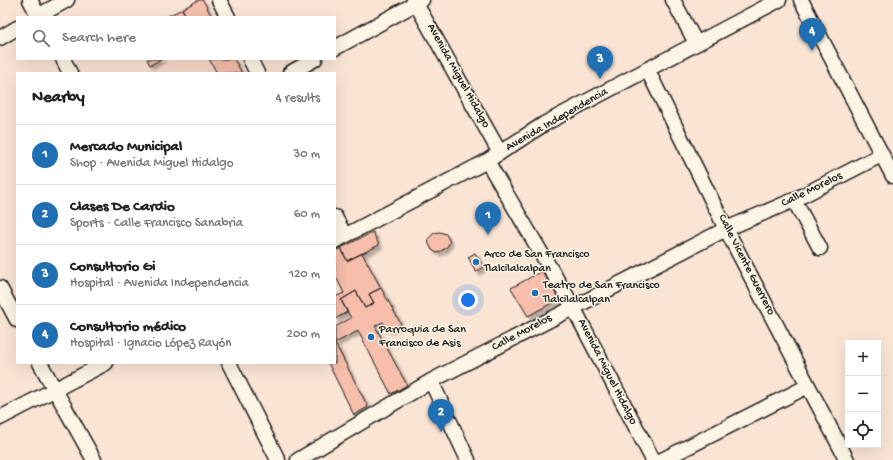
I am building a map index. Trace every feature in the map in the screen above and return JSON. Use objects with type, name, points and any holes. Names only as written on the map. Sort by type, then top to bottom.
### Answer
[{"type":"street","points":[[30,0],[38,16],[67,0]]},
{"type":"street","points":[[218,0],[227,16]]},
{"type":"street","points":[[673,0],[696,43]]},
{"type":"street","name":"Avenida Independencia","points":[[340,239],[487,161],[544,124],[779,0]]},
{"type":"street","points":[[801,0],[893,176]]},
{"type":"street","points":[[336,47],[418,1]]},
{"type":"street","name":"Avenida Miguel Hidalgo","points":[[418,1],[500,153]]},
{"type":"street","points":[[0,38],[16,29]]},
{"type":"street","points":[[64,60],[70,72]]},
{"type":"street","points":[[250,60],[256,72]]},
{"type":"street","points":[[292,72],[314,60]]},
{"type":"street","name":"Calle Vicente Guerrero","points":[[647,69],[726,229],[848,460]]},
{"type":"street","name":"Calle Morelos","points":[[298,460],[431,381],[726,229],[794,200],[881,155]]},
{"type":"street","name":"Avenida Miguel Hidalgo","points":[[487,161],[573,307],[653,460]]},
{"type":"street","points":[[794,200],[820,248]]},
{"type":"street","points":[[336,221],[340,239]]},
{"type":"street","points":[[0,288],[16,318]]},
{"type":"street","points":[[41,364],[94,460]]},
{"type":"street","points":[[0,418],[104,364]]},
{"type":"street","points":[[230,364],[278,460]]},
{"type":"street","points":[[431,381],[468,460]]},
{"type":"street","points":[[662,460],[808,386]]},
{"type":"shaded area","points":[[146,60],[236,60],[242,72],[152,72]]},
{"type":"building","points":[[199,0],[203,0],[211,16],[186,16],[182,9]]},
{"type":"building","points":[[182,9],[186,16],[168,16]]},
{"type":"building","points":[[148,60],[160,60],[150,65]]},
{"type":"building","points":[[210,60],[235,60],[241,72],[216,72]]},
{"type":"building","points":[[373,232],[379,245],[347,261],[341,248]]},
{"type":"building","points":[[440,232],[446,234],[450,242],[446,248],[437,253],[432,250],[428,239],[434,233]]},
{"type":"building","points":[[341,248],[347,261],[362,253],[381,288],[369,294],[374,303],[365,308],[356,291],[341,300],[347,312],[336,318],[336,297],[344,293],[336,277],[336,250]]},
{"type":"building","name":"Arco de San Francisco Tlalcilalcalpan","points":[[475,253],[484,267],[476,272],[468,257]]},
{"type":"building","name":"Teatro de San Francisco Tlalcilalcalpan","points":[[542,271],[559,299],[528,316],[511,288]]},
{"type":"building","name":"Parroquia de San Francisco de Asis","points":[[381,288],[401,324],[388,331],[383,322],[375,326],[407,385],[391,394],[358,331],[336,342],[336,326],[351,318],[341,300],[356,291],[365,308],[374,303],[369,294]]},
{"type":"building","points":[[336,345],[368,407],[354,415],[328,364],[336,364]]},
{"type":"place","name":"Consultorio médico","points":[[812,51]]},
{"type":"place","name":"Consultorio Gi","points":[[600,79]]},
{"type":"place","name":"Mercado Municipal","points":[[488,235]]},
{"type":"place","name":"Arco de San Francisco Tlalcilalcalpan","points":[[476,262]]},
{"type":"place","name":"Teatro de San Francisco Tlalcilalcalpan","points":[[535,293]]},
{"type":"place","name":"Parroquia de San Francisco de Asis","points":[[371,337]]},
{"type":"place","name":"Clases De Cardio","points":[[441,432]]}]
